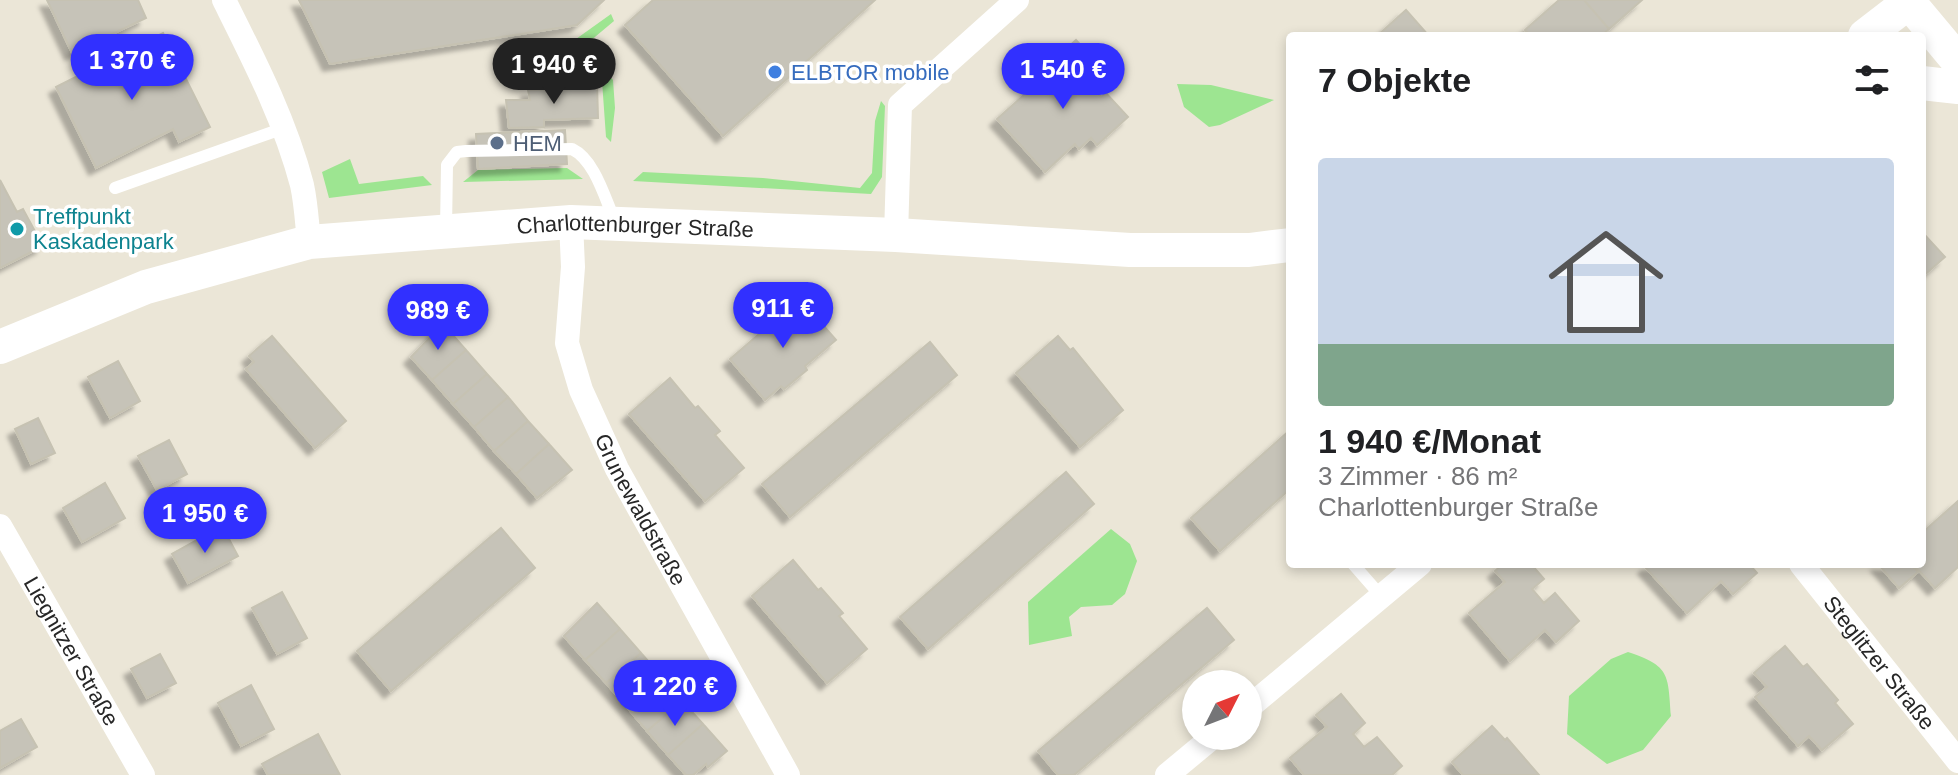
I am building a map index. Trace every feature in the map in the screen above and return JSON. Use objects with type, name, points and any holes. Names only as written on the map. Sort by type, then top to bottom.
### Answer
[{"type":"street","points":[[224,0],[284,128],[302,188],[309,242]]},
{"type":"street","points":[[896,235],[900,105],[1017,0]]},
{"type":"street","points":[[1870,32],[1908,0],[1958,61]]},
{"type":"street","points":[[1926,83],[1958,87]]},
{"type":"street","name":"Charlottenburger Straße","points":[[0,347],[146,287],[309,242],[571,222],[896,235],[1130,250],[1249,250],[1286,245]]},
{"type":"street","name":"Grunewaldstraße","points":[[571,222],[573,267],[567,343],[581,390],[617,469],[788,775]]},
{"type":"street","name":"Liegnitzer Straße","points":[[0,526],[143,775]]},
{"type":"street","points":[[1262,696],[1415,568]]},
{"type":"street","name":"Steglitzer Straße","points":[[1804,568],[1958,761]]},
{"type":"street","points":[[1167,775],[1197,750]]},
{"type":"lane","points":[[115,188],[284,128]]},
{"type":"lane","points":[[446,233],[447,165],[457,152],[466,151],[572,149],[580,153],[590,167],[616,224]]},
{"type":"lane","points":[[1356,568],[1381,596]]},
{"type":"green space","points":[[611,14],[614,21],[583,47],[613,80],[615,108],[611,142],[606,137],[602,81],[569,44]]},
{"type":"green space","points":[[1177,84],[1211,85],[1274,100],[1209,127],[1184,107]]},
{"type":"green space","points":[[881,101],[885,106],[882,177],[871,194],[633,181],[643,172],[763,178],[860,188],[872,173],[875,121]]},
{"type":"green space","points":[[350,159],[359,184],[423,176],[432,185],[329,198],[322,172]]},
{"type":"green space","points":[[567,168],[583,179],[463,182],[478,170]]},
{"type":"green space","points":[[1111,529],[1130,544],[1137,561],[1125,594],[1112,605],[1081,607],[1069,617],[1072,636],[1029,645],[1028,602]]},
{"type":"green space","points":[[1628,652],[1652,662],[1664,674],[1671,716],[1643,750],[1607,764],[1567,734],[1569,696],[1611,659]]},
{"type":"building","points":[[47,0],[138,0],[146,18],[72,53]]},
{"type":"building","points":[[299,0],[604,0],[577,25],[330,64]]},
{"type":"building","points":[[653,0],[875,0],[723,136],[625,25]]},
{"type":"building","points":[[1559,0],[1584,0],[1609,29],[1606,32],[1525,30]]},
{"type":"building","points":[[1584,0],[1642,0],[1609,29]]},
{"type":"building","points":[[1406,10],[1425,32],[1381,32]]},
{"type":"building","points":[[163,33],[210,127],[179,142],[173,129],[96,168],[56,87]]},
{"type":"building","points":[[1076,40],[1102,69],[1088,81],[1101,97],[1106,93],[1128,117],[1097,145],[1091,138],[1079,149],[1075,144],[1045,172],[997,119],[1069,55],[1065,50]]},
{"type":"building","points":[[597,83],[598,118],[544,120],[544,127],[509,128],[506,100],[530,100],[528,90],[573,89],[573,84]]},
{"type":"building","points":[[565,130],[567,164],[478,169],[476,134]]},
{"type":"building","name":"Treffpunkt Kaskadenpark","points":[[0,180],[17,212],[23,209],[43,246],[0,268]]},
{"type":"building","points":[[1926,236],[1945,257],[1926,274]]},
{"type":"building","points":[[800,299],[836,340],[805,366],[807,370],[765,400],[730,359]]},
{"type":"building","points":[[443,324],[466,350],[432,380],[411,357]]},
{"type":"building","points":[[272,336],[346,421],[315,448],[246,369],[254,362],[249,356]]},
{"type":"building","points":[[1058,336],[1070,350],[1073,348],[1123,410],[1080,447],[1016,373]]},
{"type":"building","points":[[930,342],[957,375],[790,517],[762,484]]},
{"type":"building","points":[[466,350],[487,374],[453,404],[432,380]]},
{"type":"building","points":[[118,361],[140,401],[110,418],[88,377]]},
{"type":"building","points":[[487,374],[508,397],[474,427],[453,404]]},
{"type":"building","points":[[670,378],[695,408],[698,406],[720,431],[715,435],[744,468],[705,501],[629,414]]},
{"type":"building","points":[[508,397],[528,421],[494,451],[474,427]]},
{"type":"building","points":[[38,418],[55,453],[31,464],[15,429]]},
{"type":"building","points":[[528,421],[549,444],[516,474],[494,451]]},
{"type":"building","points":[[1286,434],[1286,493],[1220,551],[1191,518]]},
{"type":"building","points":[[169,440],[187,474],[157,490],[138,456]]},
{"type":"building","points":[[549,444],[572,470],[537,498],[516,474]]},
{"type":"building","points":[[1066,472],[1094,504],[928,649],[900,617]]},
{"type":"building","points":[[105,483],[125,518],[82,542],[63,508]]},
{"type":"building","points":[[1958,501],[1958,567],[1935,588],[1917,568],[1926,568],[1926,529]]},
{"type":"building","points":[[222,526],[238,556],[188,583],[172,554]]},
{"type":"building","points":[[501,528],[535,568],[391,691],[357,651]]},
{"type":"building","points":[[793,560],[818,590],[821,588],[843,613],[839,616],[867,649],[827,683],[752,596]]},
{"type":"building","points":[[1498,568],[1534,568],[1544,579],[1532,589],[1544,603],[1555,593],[1579,621],[1556,642],[1545,630],[1510,661],[1469,613],[1505,582],[1495,571]]},
{"type":"building","points":[[1646,568],[1753,568],[1757,573],[1733,594],[1721,581],[1687,613]]},
{"type":"building","points":[[1882,568],[1914,568],[1918,572],[1899,588]]},
{"type":"building","points":[[282,592],[307,638],[277,654],[252,608]]},
{"type":"building","points":[[597,603],[620,629],[585,660],[564,636]]},
{"type":"building","points":[[1207,608],[1234,640],[1198,670],[1182,670],[1182,684],[1074,775],[1058,775],[1038,751]]},
{"type":"building","points":[[620,629],[641,653],[606,683],[585,660]]},
{"type":"building","points":[[1785,646],[1803,667],[1807,664],[1838,700],[1835,703],[1853,724],[1822,750],[1809,736],[1798,746],[1755,697],[1767,687],[1754,673]]},
{"type":"building","points":[[641,653],[662,677],[627,707],[606,683]]},
{"type":"building","points":[[160,654],[176,683],[147,698],[131,669]]},
{"type":"building","points":[[662,677],[682,701],[647,731],[627,707]]},
{"type":"building","points":[[251,685],[274,729],[241,746],[218,703]]},
{"type":"building","points":[[1341,694],[1365,723],[1353,734],[1364,747],[1377,737],[1402,766],[1392,775],[1304,775],[1290,758],[1327,727],[1316,715]]},
{"type":"building","points":[[682,701],[703,724],[668,755],[647,731]]},
{"type":"building","points":[[21,719],[37,747],[0,768],[0,731]]},
{"type":"building","points":[[703,724],[727,751],[708,767],[706,764],[693,775],[686,775],[668,755]]},
{"type":"building","points":[[1492,726],[1505,740],[1507,738],[1539,775],[1463,775],[1452,762]]},
{"type":"building","points":[[318,734],[340,775],[268,775],[262,764]]},
{"type":"place","name":"ELBTOR mobile","points":[[775,72]]},
{"type":"place","name":"HEM","points":[[497,143]]},
{"type":"place","name":"Treffpunkt Kaskadenpark","points":[[17,229]]}]
